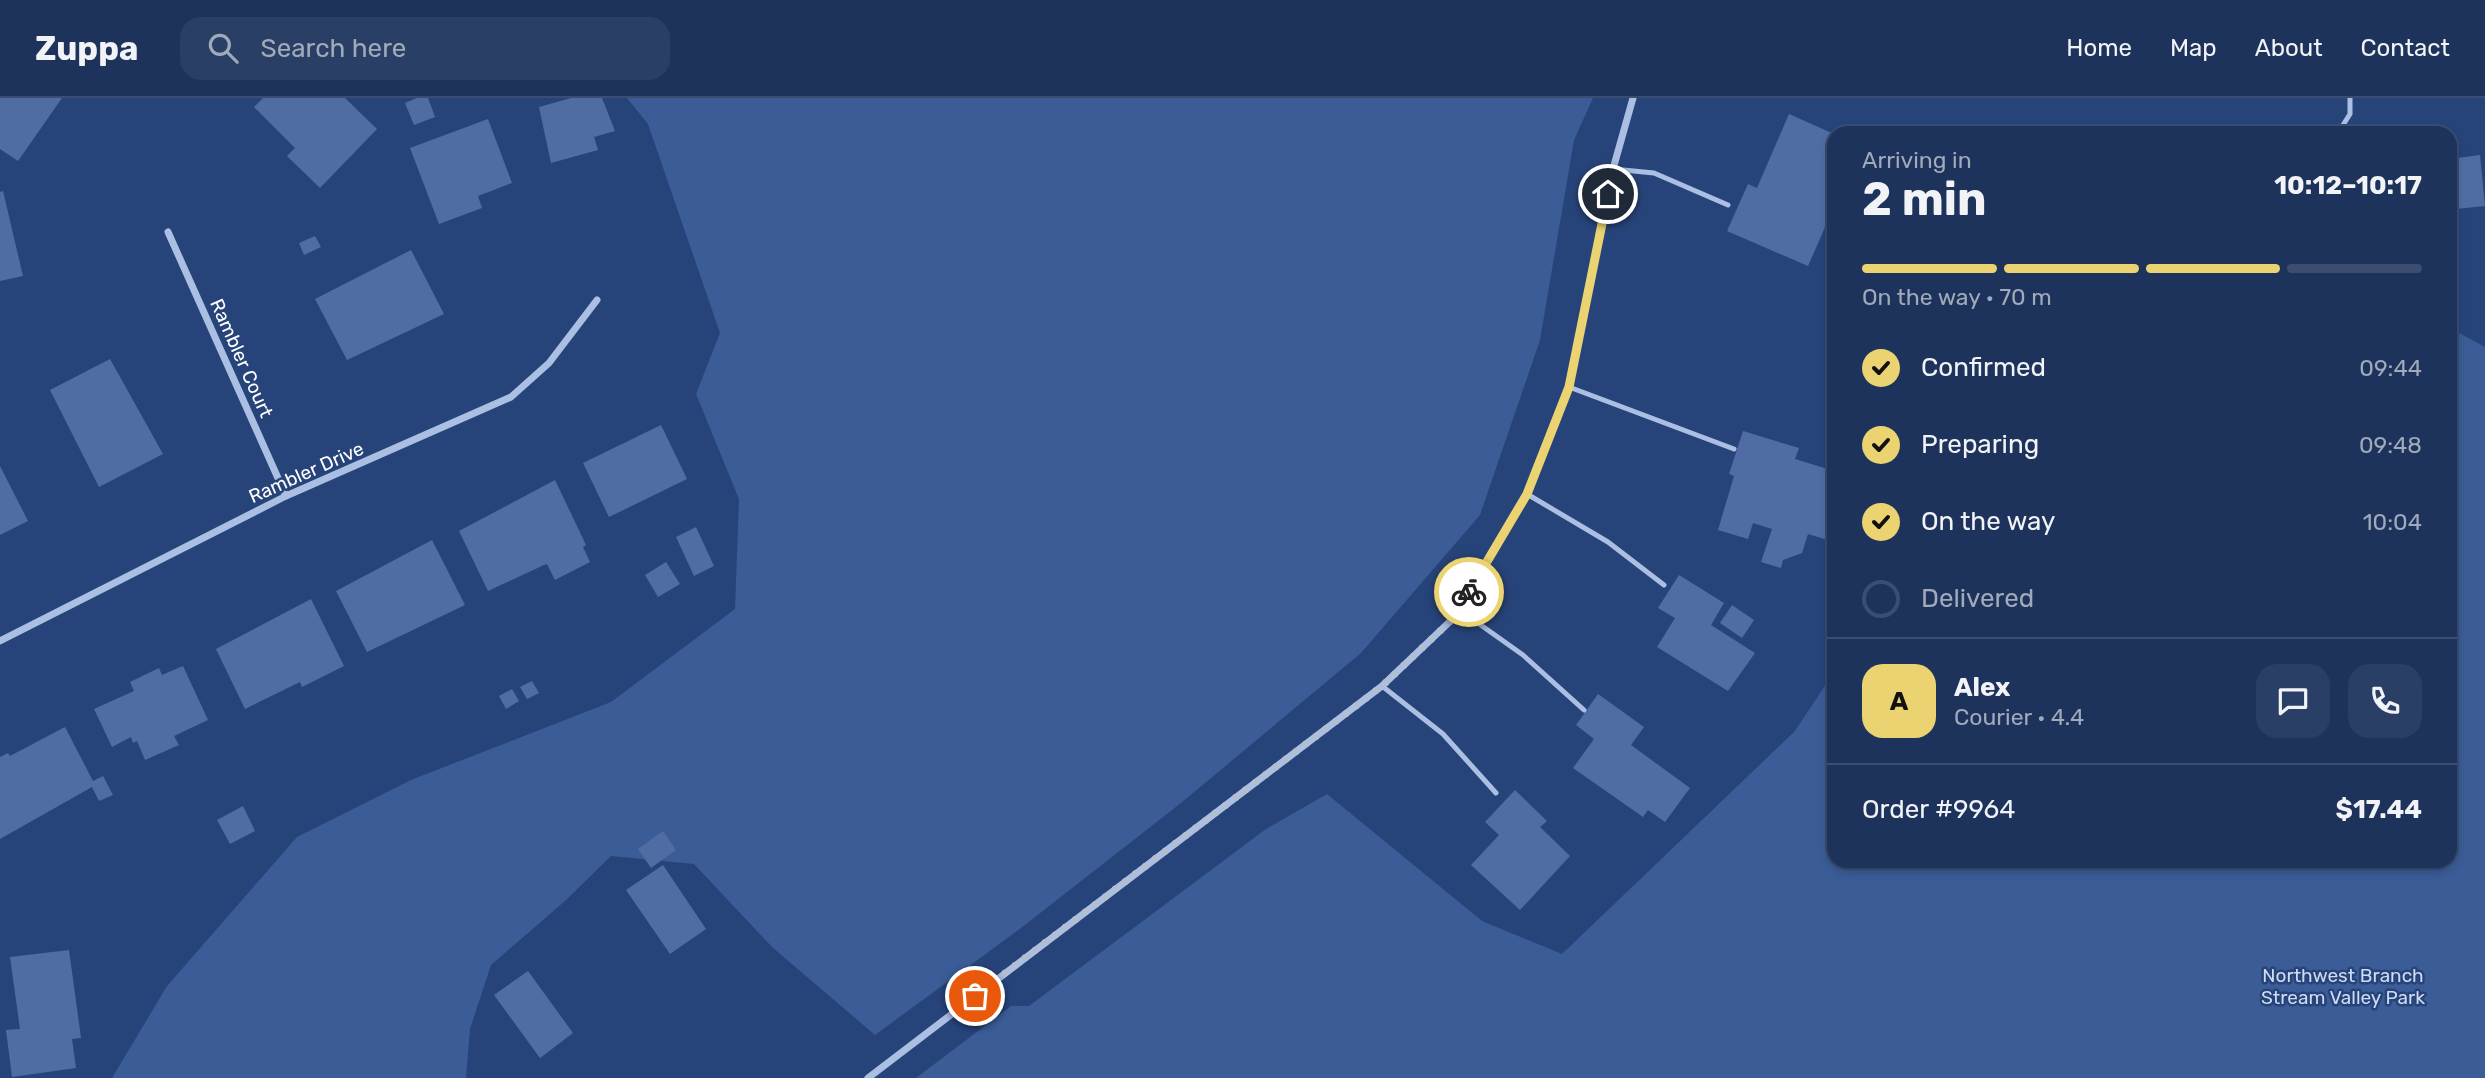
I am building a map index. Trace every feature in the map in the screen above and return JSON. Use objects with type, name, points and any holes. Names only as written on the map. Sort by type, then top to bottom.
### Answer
[{"type":"street","points":[[868,1078],[1382,686],[1461,611],[1472,586],[1527,494],[1569,387],[1613,169],[1633,98]]},
{"type":"street","name":"Rambler Court","points":[[168,232],[286,496]]},
{"type":"street","name":"Rambler Drive","points":[[0,641],[286,496],[511,397],[550,363],[597,300]]},
{"type":"lane","points":[[2342,126],[2350,114],[2350,98]]},
{"type":"lane","points":[[1613,169],[1654,173],[1728,205]]},
{"type":"lane","points":[[1569,387],[1734,449]]},
{"type":"lane","points":[[1527,494],[1608,542],[1664,585]]},
{"type":"lane","points":[[1461,611],[1523,655],[1584,710]]},
{"type":"lane","points":[[1382,686],[1443,734],[1496,793]]},
{"type":"green space","points":[[627,98],[1593,98],[1574,140],[1540,340],[1480,515],[1361,653],[1181,803],[1021,928],[875,1035],[772,947],[694,864],[611,856],[565,901],[491,965],[470,1029],[466,1078],[112,1078],[167,986],[297,837],[411,780],[611,702],[735,609],[739,499],[696,394],[720,333],[648,124]]},
{"type":"green space","name":"Northwest Branch Stream Valley Park","points":[[2457,332],[2485,347],[2485,1078],[916,1078],[1011,1006],[1029,1006],[1266,829],[1327,794],[1482,921],[1562,954],[1795,731],[1827,683],[1827,868],[2457,868]]},
{"type":"building","points":[[0,98],[62,98],[18,161],[0,149]]},
{"type":"building","points":[[263,98],[345,98],[377,129],[320,188],[287,156],[295,148],[254,107]]},
{"type":"building","points":[[417,98],[428,98],[435,117],[414,125],[405,103]]},
{"type":"building","points":[[571,98],[602,98],[615,131],[594,137],[598,150],[551,163],[539,107]]},
{"type":"building","points":[[1789,114],[1827,131],[1827,226],[1808,266],[1727,231],[1748,184],[1757,188]]},
{"type":"building","points":[[488,119],[512,183],[478,196],[482,208],[439,224],[410,148]]},
{"type":"building","points":[[2480,155],[2485,206],[2457,209],[2457,158]]},
{"type":"building","points":[[3,191],[23,276],[0,281],[0,192]]},
{"type":"building","points":[[315,236],[321,247],[304,255],[299,243]]},
{"type":"building","points":[[411,250],[444,314],[347,360],[315,299]]},
{"type":"building","points":[[110,359],[163,454],[99,487],[50,390]]},
{"type":"building","points":[[661,425],[687,479],[609,517],[583,463]]},
{"type":"building","points":[[1743,431],[1799,448],[1795,459],[1827,469],[1827,540],[1808,534],[1802,553],[1783,560],[1781,568],[1761,562],[1772,529],[1753,523],[1748,539],[1718,530],[1734,476],[1729,474]]},
{"type":"building","points":[[0,466],[28,521],[0,535]]},
{"type":"building","points":[[555,480],[586,545],[583,547],[590,562],[555,580],[547,564],[488,591],[459,531]]},
{"type":"building","points":[[696,527],[714,566],[694,576],[676,537]]},
{"type":"building","points":[[432,540],[465,605],[367,652],[336,591]]},
{"type":"building","points":[[666,562],[680,584],[658,597],[645,575]]},
{"type":"building","points":[[1679,575],[1724,603],[1711,625],[1755,653],[1728,691],[1657,647],[1675,618],[1658,608]]},
{"type":"building","points":[[311,599],[344,666],[302,687],[300,682],[245,709],[216,649]]},
{"type":"building","points":[[1732,605],[1754,620],[1742,638],[1720,623]]},
{"type":"building","points":[[183,666],[208,720],[174,736],[179,745],[145,760],[137,741],[133,743],[131,737],[112,747],[94,709],[134,691],[130,682],[159,668],[162,675]]},
{"type":"building","points":[[532,681],[539,693],[527,699],[520,687]]},
{"type":"building","points":[[512,689],[519,701],[506,709],[499,696]]},
{"type":"building","points":[[1598,694],[1644,727],[1631,745],[1690,788],[1665,822],[1648,810],[1643,817],[1573,768],[1594,739],[1576,725]]},
{"type":"building","points":[[65,727],[93,781],[103,776],[113,795],[99,801],[92,787],[0,839],[0,757],[8,753],[10,756]]},
{"type":"building","points":[[1515,790],[1547,821],[1540,827],[1570,856],[1520,910],[1471,865],[1499,835],[1485,822]]},
{"type":"building","points":[[243,806],[255,831],[230,844],[217,820]]},
{"type":"building","points":[[663,831],[676,850],[651,868],[638,849]]},
{"type":"building","points":[[663,865],[706,929],[670,954],[626,890]]},
{"type":"building","points":[[69,950],[81,1038],[72,1039],[76,1068],[12,1077],[6,1030],[20,1029],[10,957]]},
{"type":"building","points":[[528,971],[573,1033],[540,1058],[494,995]]},
{"type":"way so far","points":[[975,996],[1382,686],[1461,611],[1469,592]]},
{"type":"route","points":[[1469,592],[1527,494],[1569,387],[1608,194]]}]
